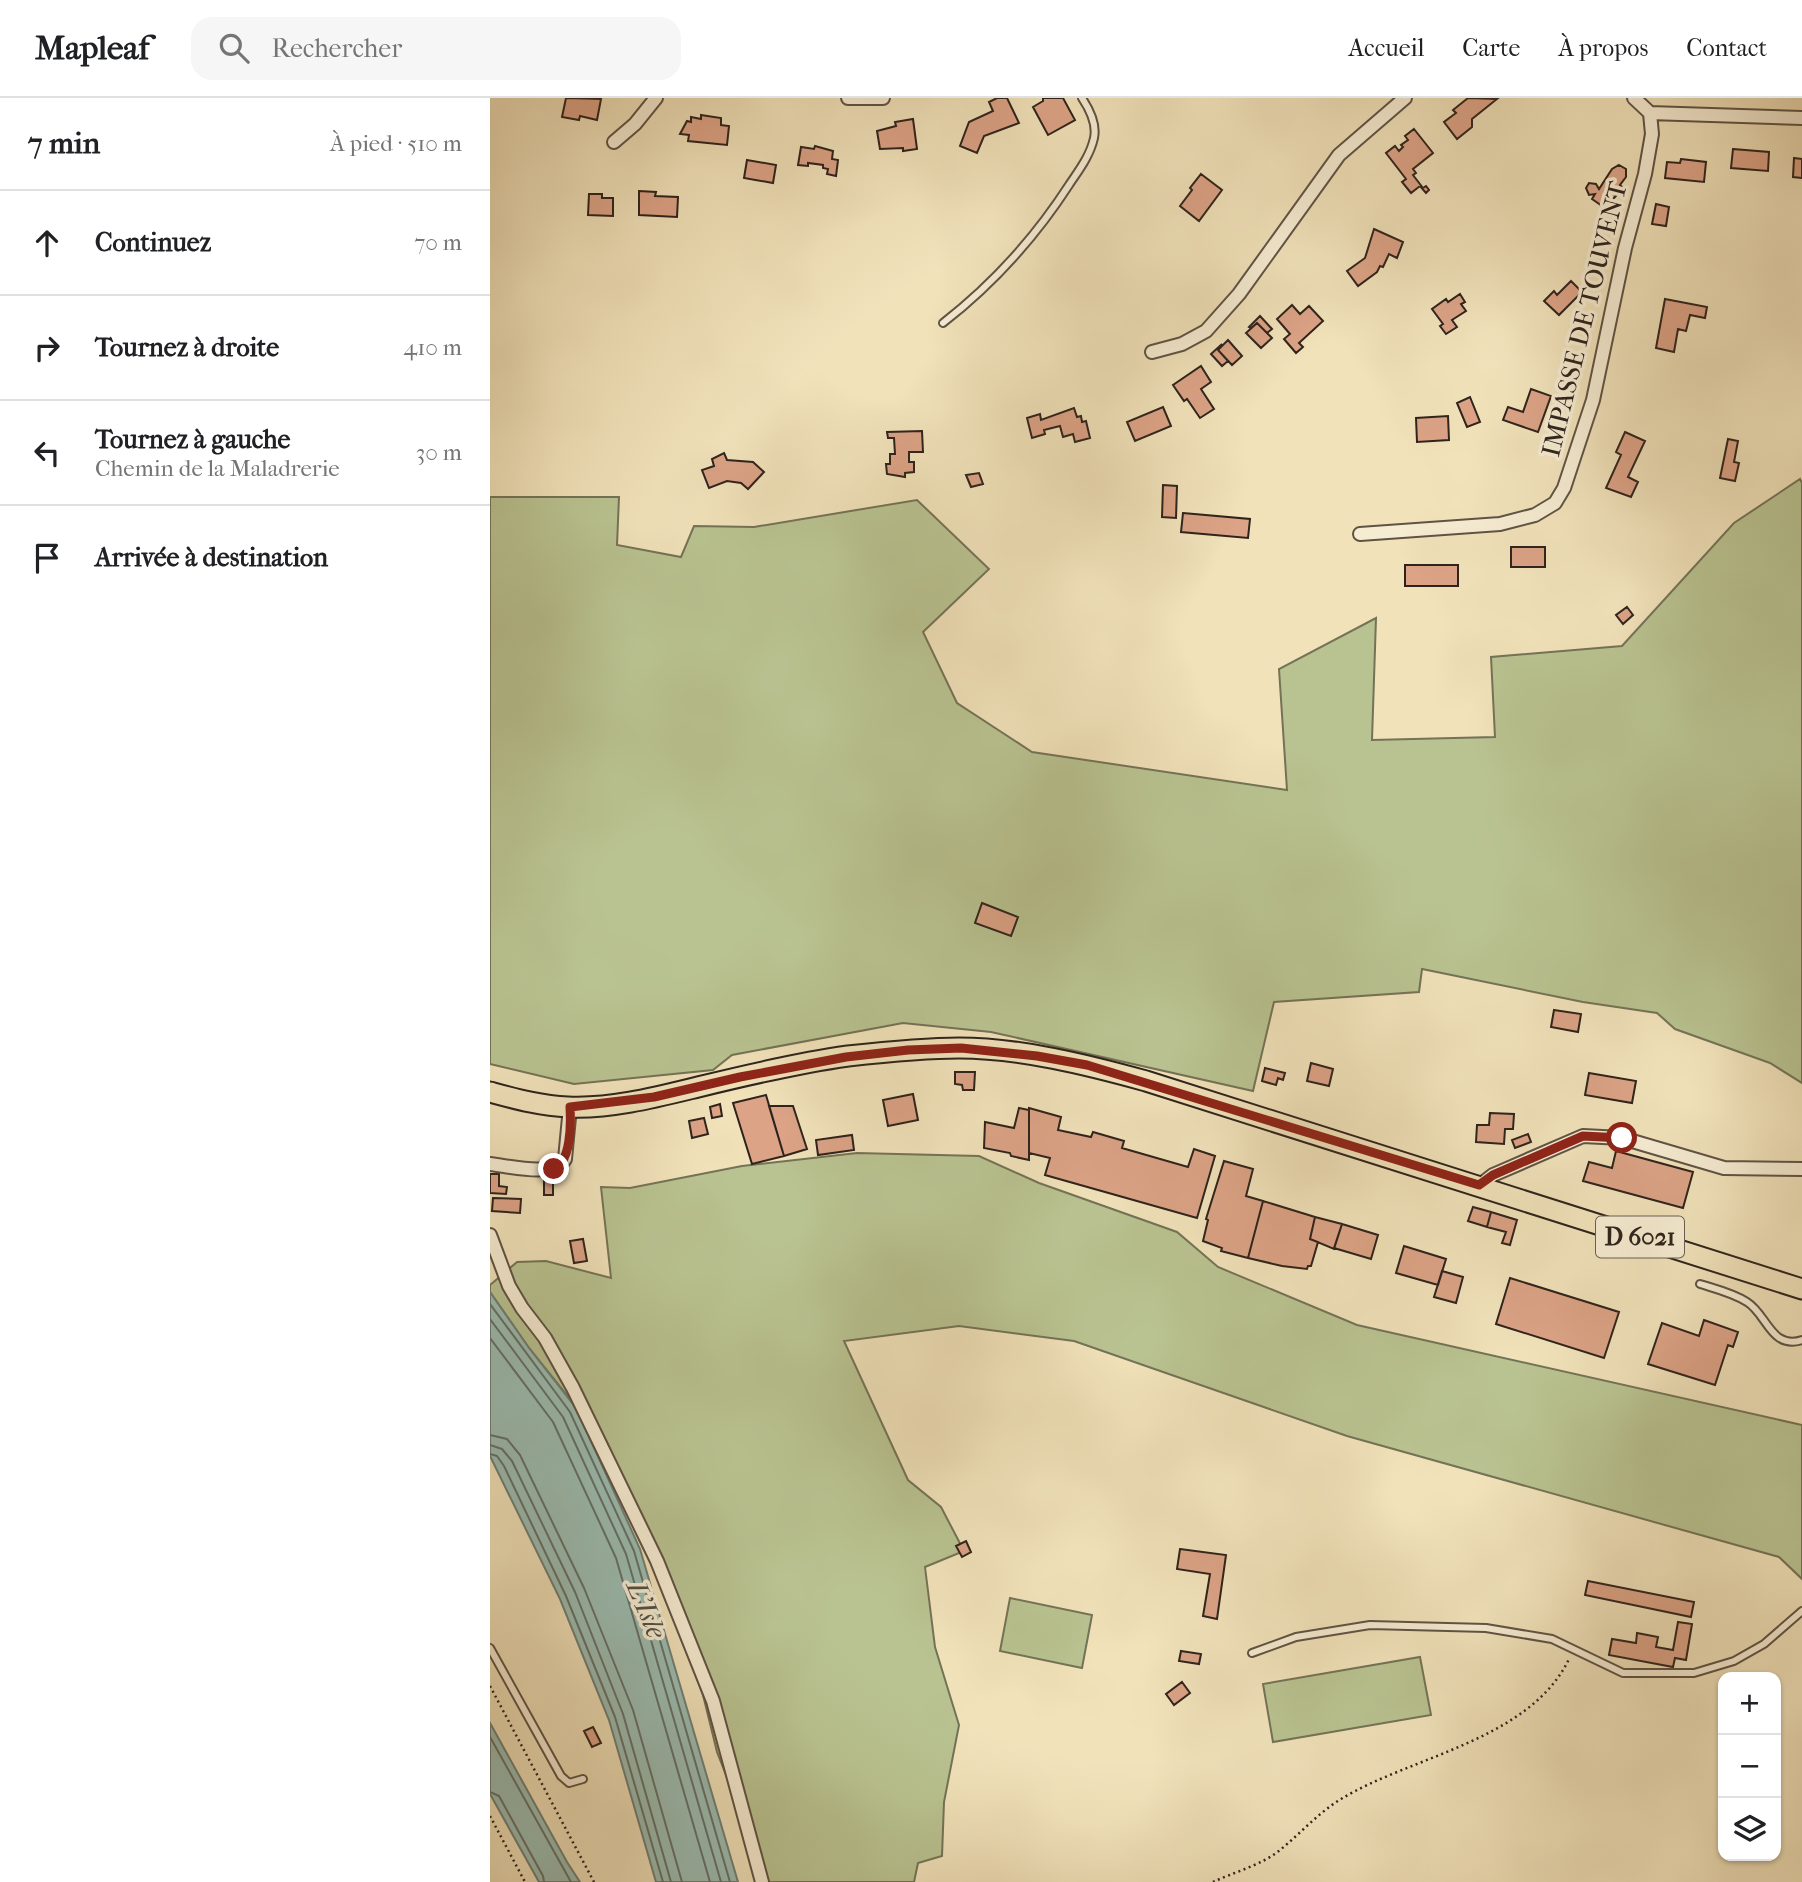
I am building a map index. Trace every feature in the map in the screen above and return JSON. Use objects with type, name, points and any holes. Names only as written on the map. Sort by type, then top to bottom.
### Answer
[{"type":"main road","name":"D 6021","points":[[490,1092],[535,1104],[570,1107],[654,1097],[846,1057],[908,1050],[961,1048],[1037,1056],[1087,1065],[1479,1185],[1802,1289]]},
{"type":"street","points":[[614,142],[635,124],[656,98]]},
{"type":"street","points":[[848,98],[883,98]]},
{"type":"street","points":[[1152,352],[1182,344],[1206,331],[1239,294],[1339,155],[1405,98]]},
{"type":"street","points":[[1634,98],[1650,113],[1802,118]]},
{"type":"street","name":"IMPASSE DE TOUVENT","points":[[1360,534],[1500,524],[1535,515],[1555,503],[1564,488],[1593,400],[1625,248],[1645,174],[1652,134],[1650,113]]},
{"type":"street","points":[[490,1164],[530,1169],[554,1169],[561,1166],[565,1159],[571,1119],[570,1107]]},
{"type":"street","points":[[1479,1185],[1493,1175],[1583,1136],[1622,1138],[1724,1168],[1802,1169]]},
{"type":"street","points":[[490,1235],[509,1286],[545,1338],[573,1388],[657,1561],[713,1701],[762,1882]]},
{"type":"lane","points":[[943,323],[977,296],[1022,250],[1048,218],[1089,154],[1095,135],[1093,119],[1082,98]]},
{"type":"lane","points":[[1700,1284],[1733,1294],[1751,1304],[1777,1337],[1787,1341],[1802,1340]]},
{"type":"lane","points":[[1252,1653],[1296,1637],[1370,1625],[1486,1628],[1552,1639],[1623,1673],[1694,1673],[1734,1661],[1764,1644],[1802,1611]]},
{"type":"lane","points":[[490,1648],[561,1776],[569,1783],[583,1779]]},
{"type":"path","points":[[1213,1882],[1270,1857],[1316,1816],[1344,1797],[1475,1739],[1508,1721],[1537,1702],[1562,1675],[1574,1649]]},
{"type":"path","points":[[490,1686],[594,1882]]},
{"type":"path","points":[[490,1816],[525,1882]]},
{"type":"green space","points":[[1800,479],[1802,1083],[1770,1063],[1675,1029],[1657,1013],[1583,1002],[1422,969],[1419,992],[1274,1002],[1253,1091],[991,1032],[903,1023],[732,1055],[713,1070],[574,1084],[490,1064],[490,497],[619,497],[617,545],[681,557],[694,526],[754,527],[917,500],[989,569],[923,632],[957,703],[1032,752],[1287,790],[1279,669],[1376,618],[1372,740],[1495,737],[1491,657],[1622,646],[1734,523]]},
{"type":"green space","points":[[857,1153],[979,1156],[1039,1183],[1177,1232],[1218,1267],[1357,1325],[1802,1425],[1802,1579],[1779,1557],[1347,1436],[1074,1341],[959,1326],[844,1341],[908,1480],[941,1507],[964,1551],[925,1567],[935,1647],[959,1725],[944,1802],[942,1856],[918,1863],[914,1882],[761,1882],[742,1816],[717,1752],[703,1695],[634,1522],[574,1404],[529,1348],[490,1292],[490,1285],[517,1262],[546,1261],[611,1278],[601,1187],[630,1188],[742,1166]]},
{"type":"green space","points":[[1010,1598],[1092,1615],[1082,1668],[1000,1651]]},
{"type":"green space","points":[[1420,1657],[1431,1715],[1273,1742],[1263,1684]]},
{"type":"water","name":"L'Isle","points":[[490,1292],[576,1408],[640,1549],[738,1882],[656,1882],[609,1720],[560,1599],[490,1456]]},
{"type":"water","points":[[490,1723],[580,1882],[539,1882],[490,1794]]},
{"type":"building","points":[[566,98],[601,99],[597,120],[580,116],[579,120],[562,117]]},
{"type":"building","points":[[997,98],[1007,98],[1019,123],[984,136],[977,153],[960,146],[969,122],[993,111],[989,102]]},
{"type":"building","points":[[1043,98],[1063,98],[1075,120],[1048,135],[1033,107],[1043,101]]},
{"type":"building","points":[[1468,98],[1497,99],[1472,119],[1472,127],[1457,139],[1444,122],[1456,113],[1453,110]]},
{"type":"building","points":[[701,115],[721,118],[721,125],[729,126],[727,145],[688,141],[689,135],[680,134],[687,121],[691,122],[691,117],[701,119]]},
{"type":"building","points":[[913,119],[917,149],[880,149],[877,131],[896,126],[895,122]]},
{"type":"building","points":[[1414,129],[1433,153],[1413,169],[1416,173],[1413,175],[1423,188],[1426,186],[1429,190],[1426,193],[1420,186],[1411,193],[1402,182],[1406,179],[1386,153],[1395,146],[1399,151],[1403,147],[1401,145],[1408,140],[1405,136]]},
{"type":"building","points":[[815,146],[833,151],[832,159],[838,160],[836,176],[827,174],[828,169],[823,168],[823,165],[798,165],[801,147],[814,149]]},
{"type":"building","points":[[1733,149],[1769,152],[1768,171],[1731,168]]},
{"type":"building","points":[[1794,158],[1802,159],[1802,178],[1793,177]]},
{"type":"building","points":[[1681,159],[1706,162],[1704,182],[1665,178],[1667,162],[1680,163]]},
{"type":"building","points":[[747,160],[776,165],[773,183],[744,178]]},
{"type":"building","points":[[1619,165],[1626,169],[1626,177],[1620,185],[1623,188],[1605,208],[1592,199],[1595,194],[1589,195],[1586,188],[1589,183],[1596,184],[1599,189],[1612,169]]},
{"type":"building","points":[[1201,174],[1222,190],[1199,221],[1180,206]]},
{"type":"building","points":[[639,191],[656,192],[655,196],[678,197],[677,217],[639,215]]},
{"type":"building","points":[[589,194],[602,194],[602,198],[613,198],[613,216],[588,215]]},
{"type":"building","points":[[1656,204],[1669,207],[1666,226],[1652,224]]},
{"type":"building","points":[[1374,229],[1403,242],[1397,258],[1389,254],[1383,267],[1380,266],[1377,272],[1358,286],[1347,271],[1365,258]]},
{"type":"building","points":[[1571,281],[1582,292],[1559,315],[1544,301],[1554,291],[1557,295]]},
{"type":"building","points":[[1460,294],[1465,302],[1461,304],[1466,311],[1452,320],[1457,327],[1446,334],[1440,326],[1443,324],[1432,309],[1446,299],[1448,302]]},
{"type":"building","points":[[1665,299],[1707,307],[1705,318],[1690,315],[1686,331],[1678,329],[1674,352],[1656,348]]},
{"type":"building","points":[[1292,305],[1300,314],[1309,306],[1323,321],[1299,343],[1303,347],[1296,353],[1284,339],[1290,334],[1277,319]]},
{"type":"building","points":[[1260,316],[1272,329],[1267,333],[1257,323],[1249,327]]},
{"type":"building","points":[[1257,323],[1272,338],[1261,348],[1246,333]]},
{"type":"building","points":[[1228,340],[1242,356],[1232,365],[1218,350]]},
{"type":"building","points":[[1222,344],[1218,350],[1228,361],[1222,366],[1211,354]]},
{"type":"building","points":[[1201,366],[1211,382],[1201,389],[1214,409],[1200,418],[1173,385]]},
{"type":"building","points":[[1531,389],[1551,396],[1538,432],[1503,420],[1508,407],[1523,412]]},
{"type":"building","points":[[1470,397],[1480,422],[1467,427],[1457,403]]},
{"type":"building","points":[[1163,407],[1171,426],[1135,441],[1127,422]]},
{"type":"building","points":[[1074,408],[1077,417],[1081,416],[1082,422],[1086,421],[1090,438],[1075,442],[1073,434],[1063,437],[1060,426],[1044,430],[1045,434],[1032,438],[1027,418],[1040,414],[1041,420]]},
{"type":"building","points":[[1448,416],[1449,440],[1417,442],[1416,418]]},
{"type":"building","points":[[922,431],[923,452],[909,452],[909,462],[914,462],[914,472],[905,473],[905,477],[887,474],[886,464],[890,464],[890,454],[895,454],[894,438],[888,438],[887,432]]},
{"type":"building","points":[[1625,432],[1645,441],[1628,477],[1638,482],[1631,497],[1606,488],[1621,455],[1616,452]]},
{"type":"building","points":[[1728,439],[1738,441],[1734,462],[1739,463],[1735,481],[1720,478]]},
{"type":"building","points":[[724,453],[727,460],[753,462],[764,472],[748,489],[741,483],[727,481],[709,488],[702,470],[714,466],[712,459]]},
{"type":"building","points":[[979,473],[983,484],[971,487],[966,475]]},
{"type":"building","points":[[1163,485],[1177,486],[1176,518],[1162,517]]},
{"type":"building","points":[[1183,513],[1250,519],[1248,538],[1181,532]]},
{"type":"building","points":[[1511,547],[1545,547],[1545,567],[1511,567]]},
{"type":"building","points":[[1405,565],[1458,565],[1458,586],[1405,586]]},
{"type":"building","points":[[1627,607],[1633,615],[1623,624],[1616,615]]},
{"type":"building","points":[[982,903],[1018,917],[1011,936],[975,923]]},
{"type":"building","points":[[1554,1010],[1581,1014],[1578,1032],[1551,1027]]},
{"type":"building","points":[[1311,1063],[1333,1069],[1329,1086],[1307,1081]]},
{"type":"building","points":[[1265,1068],[1285,1073],[1283,1080],[1278,1078],[1276,1085],[1262,1081]]},
{"type":"building","points":[[955,1072],[975,1072],[974,1090],[963,1090],[962,1085],[955,1084]]},
{"type":"building","points":[[1589,1073],[1636,1081],[1632,1103],[1585,1095]]},
{"type":"building","points":[[913,1094],[918,1120],[888,1126],[883,1100]]},
{"type":"building","points":[[766,1095],[784,1156],[752,1164],[733,1103]]},
{"type":"building","points":[[720,1104],[722,1116],[712,1118],[710,1107]]},
{"type":"building","points":[[769,1106],[793,1106],[807,1149],[784,1156]]},
{"type":"building","points":[[1019,1108],[1029,1110],[1029,1160],[984,1148],[985,1122],[1014,1128]]},
{"type":"building","points":[[1029,1108],[1061,1117],[1058,1130],[1091,1137],[1093,1132],[1124,1141],[1122,1148],[1188,1167],[1194,1149],[1215,1156],[1197,1218],[1045,1175],[1050,1158],[1029,1153]]},
{"type":"building","points":[[1490,1113],[1514,1114],[1513,1129],[1505,1129],[1504,1144],[1476,1142],[1477,1125],[1489,1125]]},
{"type":"building","points":[[704,1118],[708,1134],[692,1138],[689,1121]]},
{"type":"building","points":[[1528,1134],[1531,1142],[1515,1148],[1512,1140]]},
{"type":"building","points":[[852,1135],[854,1150],[818,1155],[816,1140]]},
{"type":"building","points":[[1616,1151],[1693,1172],[1683,1208],[1583,1181],[1589,1162],[1612,1168]]},
{"type":"building","points":[[1224,1161],[1253,1169],[1246,1196],[1263,1201],[1248,1258],[1221,1251],[1222,1248],[1203,1241],[1208,1220],[1206,1219]]},
{"type":"building","points":[[490,1174],[499,1174],[499,1186],[507,1187],[506,1194],[490,1193]]},
{"type":"building","points":[[544,1180],[553,1180],[553,1195],[544,1195]]},
{"type":"building","points":[[493,1198],[521,1199],[520,1213],[492,1211]]},
{"type":"building","points":[[1263,1201],[1315,1217],[1310,1239],[1318,1242],[1311,1266],[1307,1269],[1248,1258]]},
{"type":"building","points":[[1473,1207],[1491,1212],[1487,1227],[1468,1221]]},
{"type":"building","points":[[1491,1212],[1517,1220],[1510,1245],[1502,1243],[1506,1232],[1487,1227]]},
{"type":"building","points":[[1315,1217],[1342,1224],[1334,1249],[1310,1239]]},
{"type":"building","points":[[1342,1224],[1378,1235],[1371,1259],[1334,1248]]},
{"type":"building","points":[[583,1239],[587,1261],[574,1263],[570,1241]]},
{"type":"building","points":[[1404,1246],[1446,1259],[1438,1285],[1396,1273]]},
{"type":"building","points":[[1442,1271],[1463,1277],[1456,1303],[1434,1297]]},
{"type":"building","points":[[1510,1278],[1619,1312],[1604,1358],[1496,1324]]},
{"type":"building","points":[[1704,1320],[1738,1332],[1733,1347],[1728,1345],[1715,1385],[1648,1364],[1662,1323],[1699,1336]]},
{"type":"building","points":[[966,1541],[971,1552],[962,1557],[956,1546]]},
{"type":"building","points":[[1180,1549],[1226,1555],[1217,1619],[1203,1616],[1210,1574],[1177,1569]]},
{"type":"building","points":[[1588,1581],[1694,1602],[1691,1617],[1585,1595]]},
{"type":"building","points":[[1678,1622],[1692,1624],[1686,1660],[1675,1658],[1673,1667],[1609,1655],[1612,1639],[1636,1643],[1637,1633],[1658,1637],[1656,1647],[1673,1650]]},
{"type":"building","points":[[1181,1651],[1201,1654],[1199,1664],[1179,1661]]},
{"type":"building","points":[[1182,1682],[1190,1693],[1174,1705],[1166,1694]]},
{"type":"building","points":[[593,1727],[601,1743],[592,1747],[584,1731]]},
{"type":"route","points":[[554,1169],[561,1166],[565,1159],[571,1119],[570,1107],[654,1097],[846,1057],[908,1050],[961,1048],[1037,1056],[1087,1065],[1479,1185],[1493,1175],[1583,1136],[1622,1138]]}]
